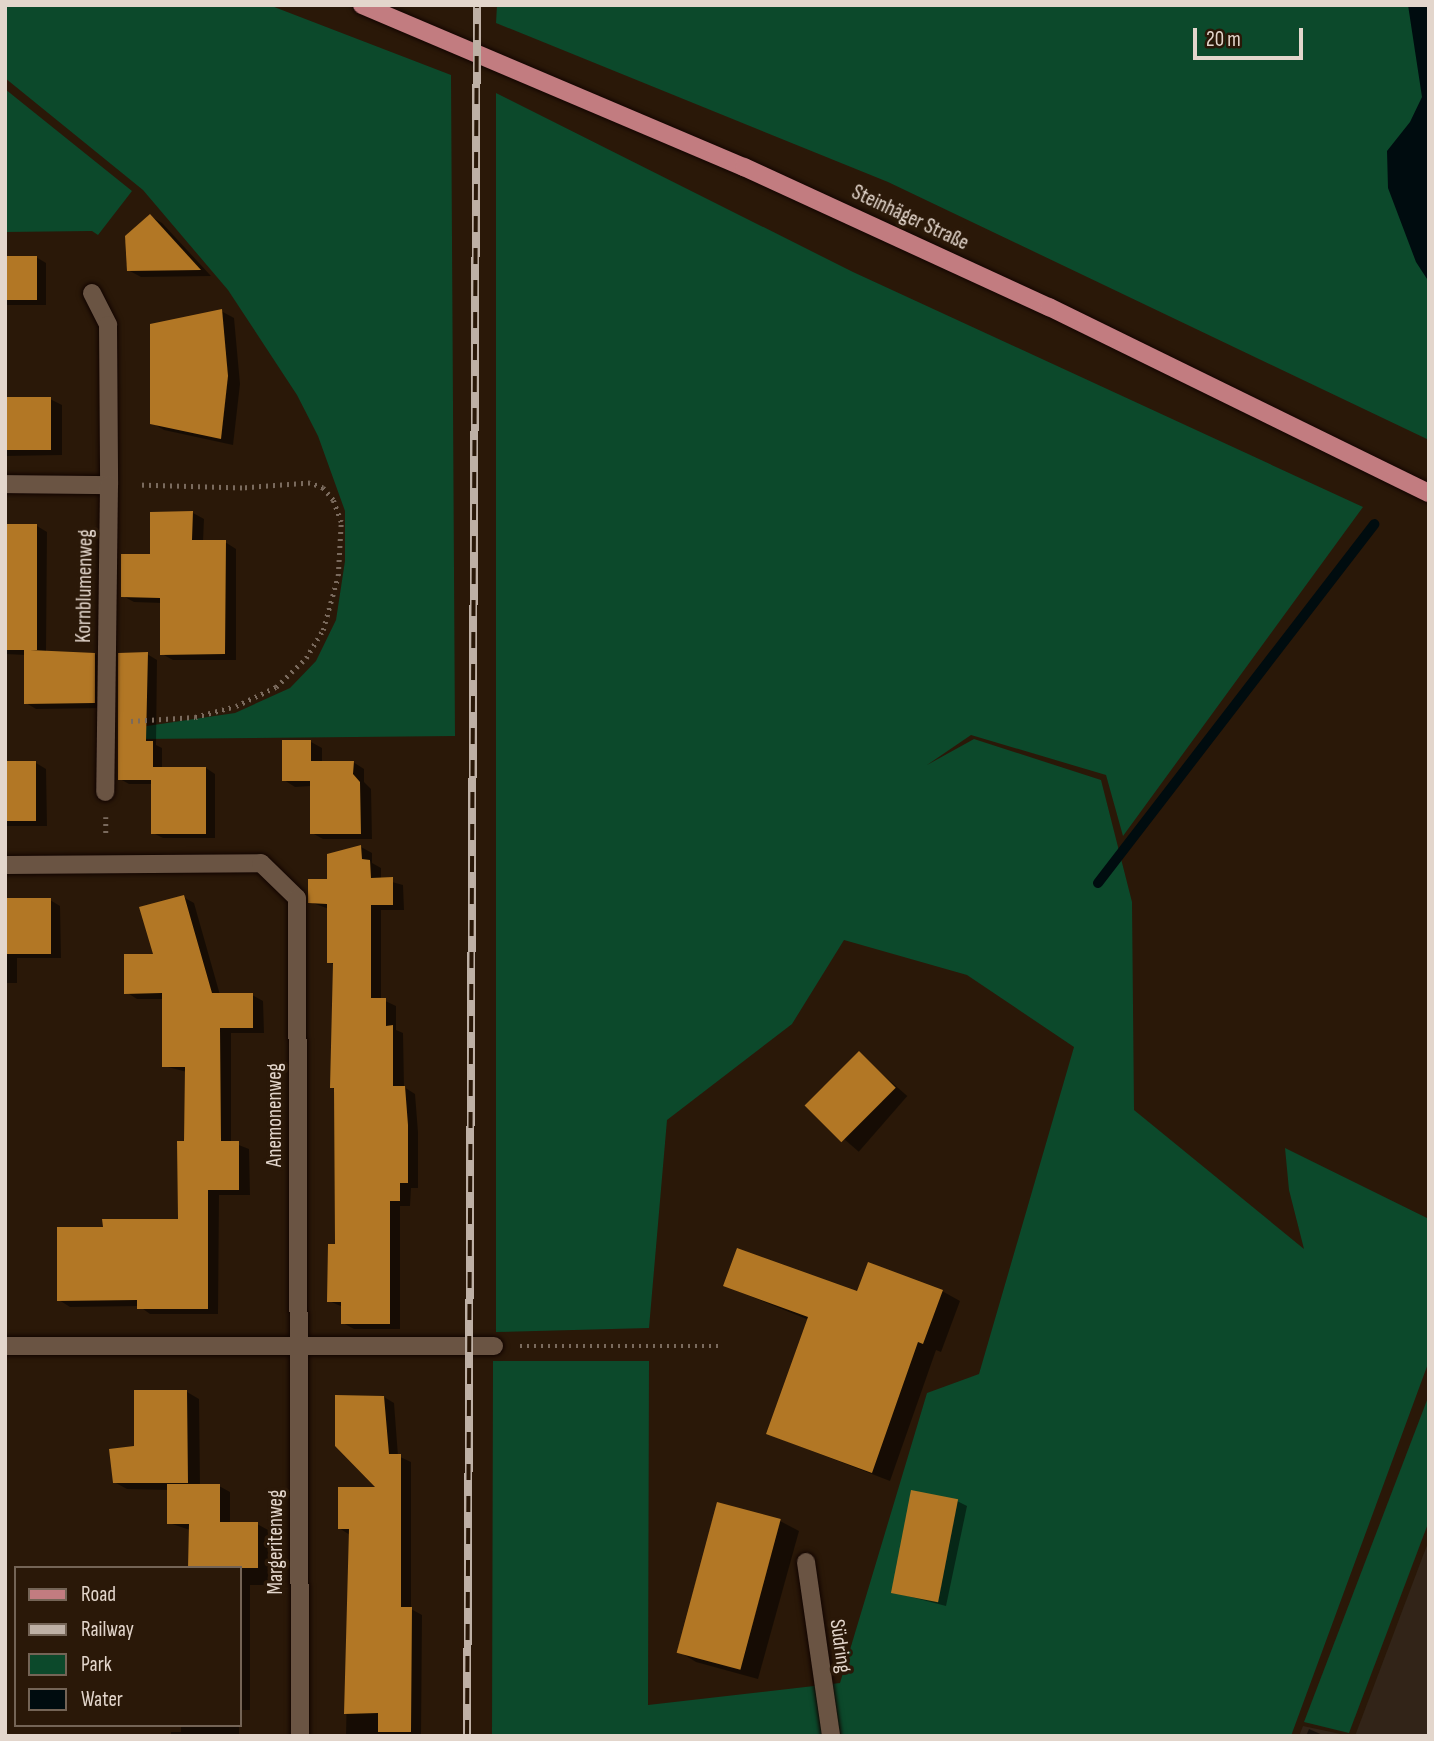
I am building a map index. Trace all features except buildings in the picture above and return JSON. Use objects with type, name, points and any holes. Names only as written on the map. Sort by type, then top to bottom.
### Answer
[{"type":"main road","name":"Steinhäger Straße","points":[[362,5],[757,173],[1049,307],[1429,493]]},
{"type":"street","name":"Kornblumenweg","points":[[92,293],[108,325],[105,792]]},
{"type":"street","points":[[5,484],[109,485]]},
{"type":"street","name":"Anemonenweg","points":[[5,866],[261,863],[298,898],[298,1347]]},
{"type":"street","points":[[5,1346],[494,1346]]},
{"type":"street","name":"Margeritenweg","points":[[298,1347],[300,1736]]},
{"type":"street","name":"Südring","points":[[806,1562],[831,1736]]},
{"type":"path","points":[[106,720],[195,717],[236,706],[276,687],[306,658],[323,630],[338,576],[341,522],[333,500],[323,488],[310,483],[242,488],[109,485]]},
{"type":"path","points":[[105,792],[107,865]]},
{"type":"path","points":[[494,1346],[719,1346]]},
{"type":"shaded area","points":[[1429,1540],[1429,1736],[1355,1736]]},
{"type":"shaded area","points":[[1303,1726],[1350,1736],[1299,1736]]},
{"type":"green space","points":[[5,5],[269,5],[451,75],[455,736],[140,739],[140,727],[235,713],[290,688],[316,661],[336,620],[345,561],[345,511],[318,436],[297,395],[228,290],[143,190],[5,78]]},
{"type":"green space","points":[[497,5],[1429,5],[1429,440],[888,182],[496,23]]},
{"type":"green space","points":[[5,89],[132,191],[98,235],[92,231],[5,232]]},
{"type":"green space","points":[[496,93],[853,272],[1363,507],[1123,836],[1106,775],[971,735],[927,765],[974,739],[1101,780],[1132,902],[1134,1110],[1304,1249],[1289,1190],[1285,1148],[1429,1219],[1429,1361],[1291,1736],[492,1736],[493,1361],[649,1361],[648,1705],[840,1683],[927,1393],[979,1374],[1074,1047],[967,975],[844,940],[792,1024],[667,1120],[649,1328],[496,1332]]},
{"type":"green space","points":[[1429,1395],[1429,1521],[1349,1733],[1304,1722]]},
{"type":"water","points":[[1408,5],[1429,5],[1429,282],[1416,262],[1388,188],[1387,151],[1410,122],[1422,97]]},
{"type":"waterway","points":[[1098,883],[1374,524]]},
{"type":"railway","points":[[467,1736],[477,5]]}]
